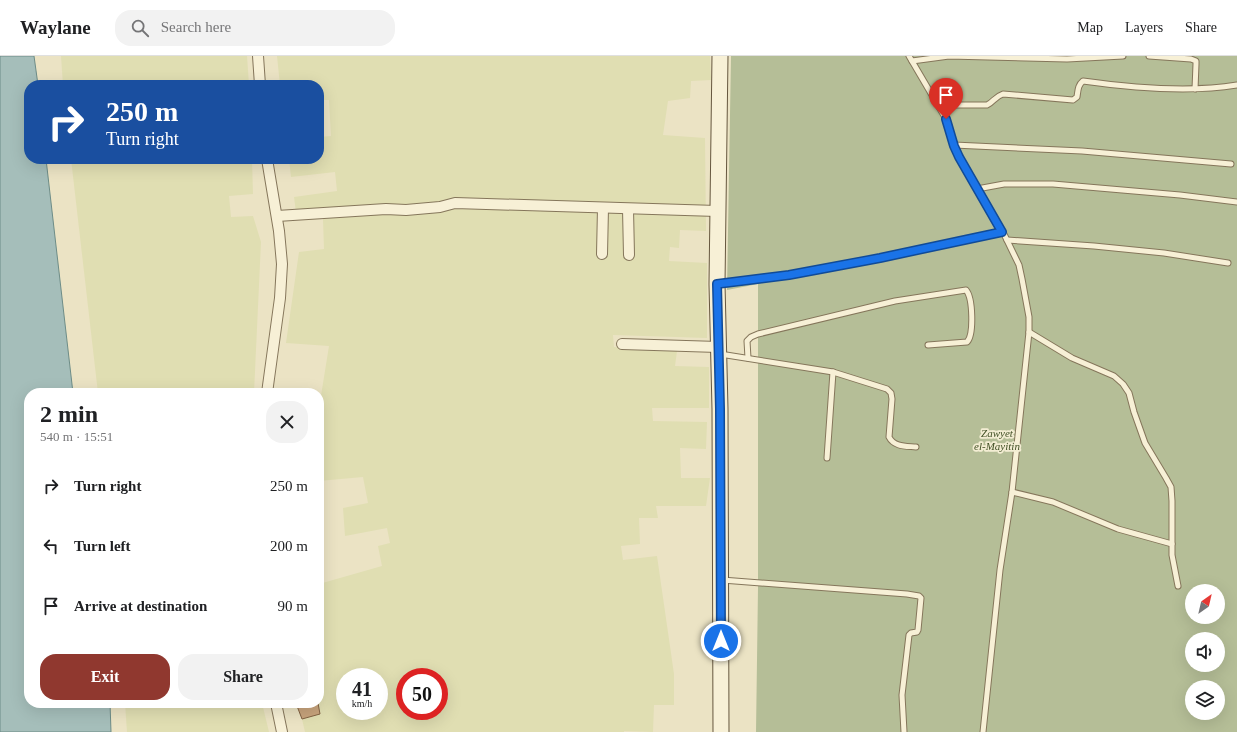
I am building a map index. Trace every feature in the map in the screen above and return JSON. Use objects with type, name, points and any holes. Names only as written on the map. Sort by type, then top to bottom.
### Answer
[{"type":"main road","points":[[720,56],[717,284],[720,409],[721,732]]},
{"type":"street","points":[[258,56],[260,80]]},
{"type":"street","points":[[268,164],[282,247],[282,281],[268,388]]},
{"type":"street","points":[[277,216],[386,209],[406,210],[436,207],[455,203],[718,212]]},
{"type":"street","points":[[602,254],[603,208]]},
{"type":"street","points":[[628,209],[629,255]]},
{"type":"street","points":[[622,344],[718,351]]},
{"type":"street","points":[[277,708],[282,732]]},
{"type":"lane","points":[[983,732],[1000,577],[1012,492],[1029,332],[1029,316],[1019,265],[1007,240],[965,168],[954,146],[946,119],[911,59],[949,56],[1067,59],[1123,56]]},
{"type":"lane","points":[[1149,56],[1194,60],[1196,62],[1195,89]]},
{"type":"lane","points":[[938,105],[987,105],[997,96],[1003,94],[1073,100],[1077,97],[1078,88],[1083,81],[1115,85],[1195,89],[1237,85]]},
{"type":"lane","points":[[954,146],[1082,151],[1231,164]]},
{"type":"lane","points":[[977,188],[1004,184],[1054,184],[1180,195],[1237,202]]},
{"type":"lane","points":[[717,284],[789,275],[880,258],[1002,232]]},
{"type":"lane","points":[[1007,240],[1164,253],[1228,263]]},
{"type":"lane","points":[[748,358],[747,341],[751,337],[758,334],[895,301],[966,290],[968,292],[971,306],[972,324],[969,340],[967,342],[928,345]]},
{"type":"lane","points":[[1029,332],[1072,358],[1114,376],[1123,384],[1128,393],[1145,443],[1170,487],[1172,554],[1178,586]]},
{"type":"lane","points":[[718,351],[748,358],[833,372],[887,389],[891,394],[892,399],[889,437],[895,444],[916,447]]},
{"type":"lane","points":[[827,458],[833,372]]},
{"type":"lane","points":[[1012,492],[1054,502],[1118,529],[1172,544]]},
{"type":"lane","points":[[721,580],[919,596],[921,598],[918,630],[917,632],[909,635],[902,695],[904,732]]},
{"type":"shaded area","points":[[61,56],[247,56],[249,80],[63,80]]},
{"type":"shaded area","points":[[277,56],[710,56],[711,80],[691,81],[690,98],[668,101],[663,135],[705,138],[706,231],[680,230],[679,248],[670,247],[669,261],[707,263],[707,338],[613,335],[614,347],[677,351],[675,366],[709,367],[709,408],[652,408],[653,421],[707,422],[706,449],[680,448],[681,478],[710,478],[706,506],[656,506],[658,518],[639,518],[640,544],[621,546],[623,560],[657,556],[674,674],[674,705],[654,705],[653,732],[305,732],[302,719],[320,713],[319,708],[324,708],[324,583],[382,566],[378,546],[390,543],[387,528],[345,536],[343,508],[368,503],[363,477],[324,481],[324,388],[322,388],[329,346],[286,343],[299,252],[324,249],[323,219],[297,220],[294,197],[337,191],[335,172],[291,177],[290,164],[324,164],[324,137],[331,136],[329,100],[324,100],[324,80],[279,80]]},
{"type":"shaded area","points":[[72,164],[252,164],[253,194],[229,196],[231,217],[253,216],[261,242],[254,388],[97,388]]},
{"type":"shaded area","points":[[125,708],[263,708],[269,732],[127,732]]},
{"type":"green space","name":"Zawyet el-Mayitin","points":[[731,56],[1237,56],[1237,732],[756,732],[758,588],[758,284],[727,290]]},
{"type":"water","points":[[0,56],[34,56],[37,80],[24,80],[24,164],[47,164],[72,388],[24,388],[24,708],[110,708],[111,732],[0,732]]},
{"type":"building","points":[[298,708],[319,708],[320,714],[302,719]]},
{"type":"route","points":[[721,641],[720,409],[717,284],[789,275],[880,258],[1002,232],[959,157],[946,119]]}]
